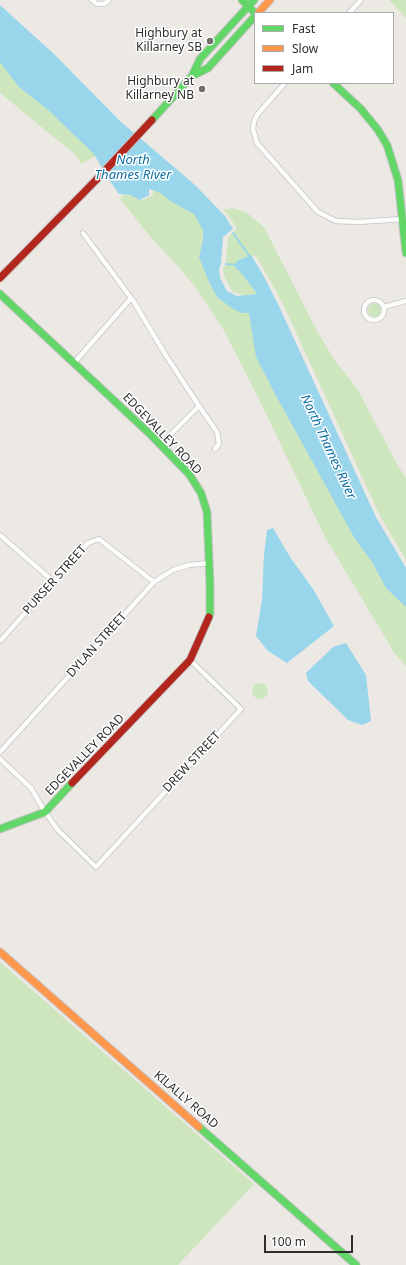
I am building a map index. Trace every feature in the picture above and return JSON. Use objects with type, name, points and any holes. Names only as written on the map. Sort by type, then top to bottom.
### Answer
[{"type":"street","points":[[92,0],[97,4],[101,4],[109,0]]},
{"type":"street","points":[[242,0],[256,12]]},
{"type":"street","points":[[0,278],[98,178],[192,76],[200,59],[254,0]]},
{"type":"street","points":[[258,12],[270,0]]},
{"type":"street","points":[[351,12],[361,0]]},
{"type":"street","points":[[192,76],[208,68],[254,17]]},
{"type":"street","points":[[284,84],[257,114],[253,129],[257,143],[318,212],[336,220],[343,221],[358,222],[403,219]]},
{"type":"street","points":[[334,84],[361,109],[378,130],[387,145],[398,180],[406,253]]},
{"type":"street","points":[[83,233],[131,298],[165,354],[217,432],[219,444],[215,449]]},
{"type":"street","name":"EDGEVALLEY ROAD","points":[[0,294],[189,474],[201,493],[207,512],[210,614],[190,660],[45,812],[0,829]]},
{"type":"street","points":[[74,363],[131,298]]},
{"type":"street","points":[[370,300],[380,301],[384,307],[384,314],[380,319],[373,321],[365,315],[364,308],[370,300]]},
{"type":"street","points":[[384,307],[406,301]]},
{"type":"street","points":[[160,445],[199,406]]},
{"type":"street","points":[[0,535],[54,582]]},
{"type":"street","name":"PURSER STREET","points":[[0,641],[88,544],[99,539],[154,582]]},
{"type":"street","name":"DYLAN STREET","points":[[0,752],[154,582],[173,570],[189,565],[209,563]]},
{"type":"street","name":"DREW STREET","points":[[45,812],[58,830],[96,866],[241,709],[190,660]]},
{"type":"street","points":[[0,759],[31,788],[45,812]]},
{"type":"street","name":"KILALLY ROAD","points":[[0,952],[356,1265]]},
{"type":"green space","points":[[389,0],[406,0],[406,18]]},
{"type":"green space","points":[[0,59],[97,155],[81,164],[77,156],[0,93]]},
{"type":"green space","points":[[153,190],[165,194],[197,214],[206,230],[203,257],[236,309],[246,313],[253,313],[406,606],[406,666],[395,654],[325,537],[256,393],[223,329],[196,288],[153,240],[120,199],[123,195],[134,196],[143,200],[153,195]]},
{"type":"green space","points":[[232,208],[246,212],[264,227],[317,331],[334,359],[358,390],[398,466],[406,478],[406,560],[380,516],[283,304],[255,255],[251,258],[261,294],[241,295],[232,291],[225,278],[223,269],[226,264],[228,237],[237,229],[229,216],[223,210]]},
{"type":"green space","points":[[372,303],[378,303],[382,307],[382,313],[378,317],[372,317],[368,313],[368,307]]},
{"type":"green space","points":[[260,683],[266,685],[268,691],[266,697],[260,699],[254,697],[252,691],[254,685]]},
{"type":"green space","points":[[0,962],[254,1184],[178,1265],[0,1265]]},
{"type":"water","name":"North Thames River","points":[[0,5],[54,54],[120,121],[195,185],[225,216],[233,229],[223,237],[221,264],[219,269],[220,278],[227,291],[237,296],[257,294],[235,267],[237,261],[251,255],[262,273],[278,304],[376,517],[406,568],[406,607],[386,588],[372,562],[355,539],[274,392],[256,357],[249,313],[242,313],[233,309],[217,297],[199,257],[203,240],[203,230],[194,214],[170,201],[161,193],[149,189],[149,195],[140,200],[130,195],[119,194],[94,154],[47,109],[19,87],[0,62]]},
{"type":"water","points":[[273,528],[290,557],[313,589],[334,626],[287,663],[268,651],[256,636],[262,600],[264,554],[267,530]]},
{"type":"water","points":[[346,643],[366,675],[371,721],[362,725],[348,720],[308,681],[306,673],[333,647]]},
{"type":"waterway","name":"North Thames River","points":[[233,233],[250,257]]},
{"type":"waterway","points":[[226,264],[238,265]]},
{"type":"traffic: fast","points":[[242,0],[254,12]]},
{"type":"traffic: fast","points":[[152,120],[192,76],[200,59],[254,0]]},
{"type":"traffic: fast","points":[[192,76],[208,68],[254,17]]},
{"type":"traffic: fast","points":[[334,84],[361,109],[378,130],[387,145],[398,180],[406,253]]},
{"type":"traffic: fast","points":[[0,294],[152,436],[189,474],[201,493],[207,512],[210,584],[209,617]]},
{"type":"traffic: fast","points":[[0,829],[45,812],[72,783]]},
{"type":"traffic: fast","points":[[199,1127],[356,1265]]},
{"type":"traffic: slow","points":[[259,12],[270,0]]},
{"type":"traffic: slow","points":[[0,952],[199,1127]]},
{"type":"traffic: jam","points":[[0,278],[98,178],[152,120]]},
{"type":"traffic: jam","points":[[72,783],[190,660],[209,617]]},
{"type":"place","name":"Highbury at Killarney SB","points":[[210,41]]},
{"type":"place","name":"Highbury at Killarney NB","points":[[202,89]]}]
